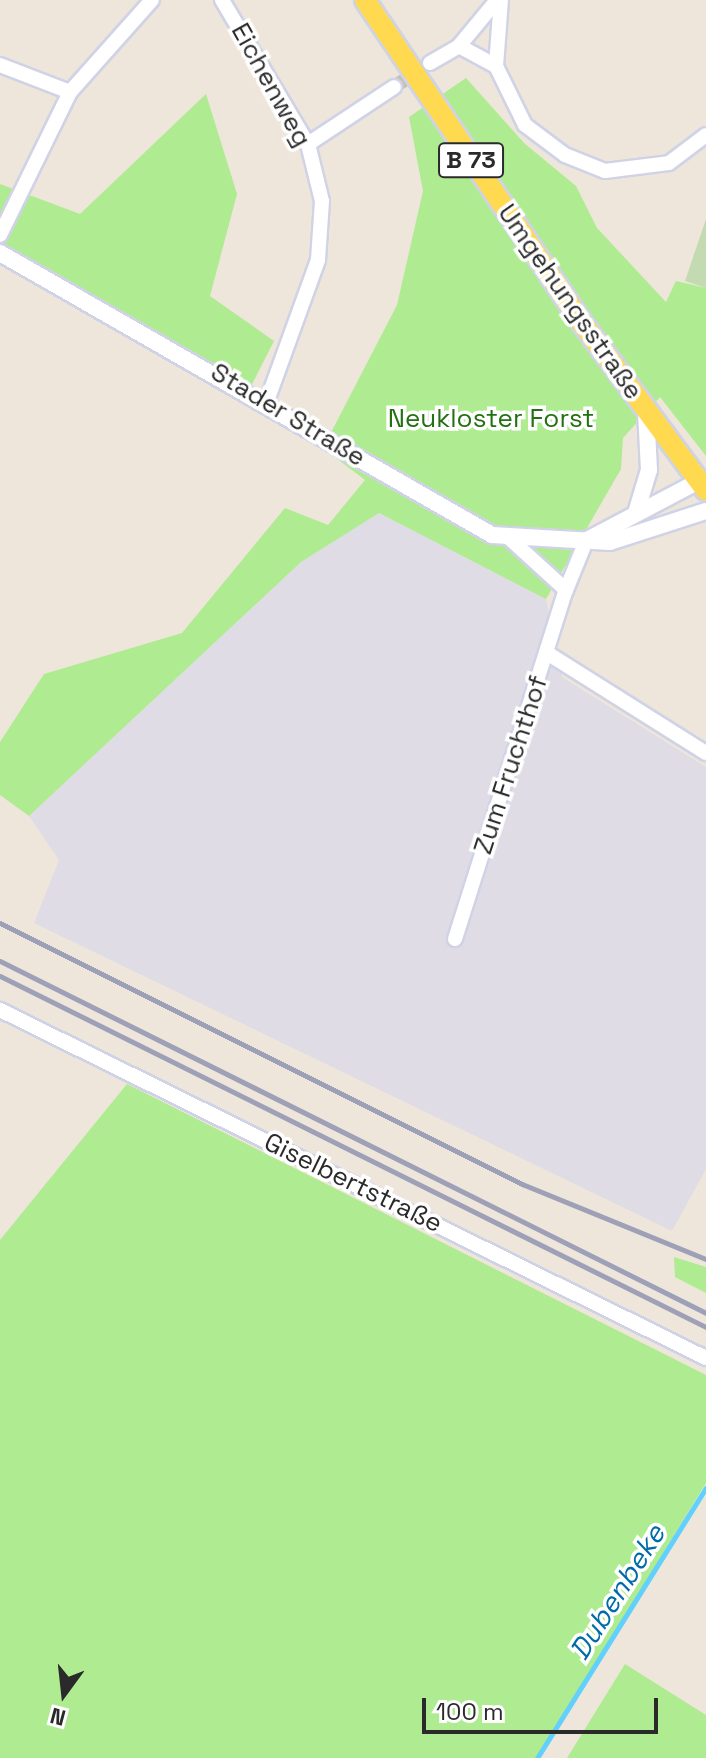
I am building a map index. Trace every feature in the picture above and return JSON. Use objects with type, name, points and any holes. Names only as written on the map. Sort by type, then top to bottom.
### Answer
[{"type":"main road","name":"Umgehungsstraße","points":[[365,0],[646,410],[702,486]]},
{"type":"street","points":[[0,235],[70,92],[152,0]]},
{"type":"street","name":"Eichenweg","points":[[222,0],[308,144],[322,201],[318,260],[267,401]]},
{"type":"street","points":[[430,63],[459,46],[499,0]]},
{"type":"street","points":[[499,0],[496,66],[525,125],[565,155],[605,171],[669,163],[706,135]]},
{"type":"street","points":[[459,46],[496,66]]},
{"type":"street","points":[[0,65],[70,92]]},
{"type":"street","points":[[308,144],[394,87]]},
{"type":"street","name":"Stader Straße","points":[[0,253],[267,401],[479,530],[509,538],[586,541],[640,536],[706,511]]},
{"type":"street","points":[[636,513],[649,470],[646,410]]},
{"type":"street","points":[[586,541],[636,513],[702,486]]},
{"type":"street","points":[[509,538],[566,590]]},
{"type":"street","name":"Zum Fruchthof","points":[[455,939],[566,590],[586,541]]},
{"type":"street","points":[[547,653],[706,753]]},
{"type":"street","name":"Giselbertstraße","points":[[0,1010],[706,1358]]},
{"type":"shaded area","points":[[379,513],[546,599],[562,677],[706,767],[706,1169],[672,1231],[34,923],[59,860],[29,816],[301,562]]},
{"type":"green space","name":"Neukloster Forst","points":[[466,78],[524,143],[576,186],[597,228],[666,302],[676,281],[706,288],[706,456],[660,397],[623,438],[621,469],[546,599],[379,513],[301,562],[29,816],[0,795],[0,742],[44,674],[182,633],[285,508],[328,525],[365,480],[323,448],[397,305],[423,191],[409,117]]},
{"type":"green space","points":[[206,94],[237,194],[210,296],[274,341],[251,386],[0,247],[0,184],[80,214]]},
{"type":"green space","points":[[706,219],[706,288],[685,281]]},
{"type":"green space","points":[[127,1084],[706,1375],[706,1483],[538,1758],[0,1758],[0,1240]]},
{"type":"green space","points":[[674,1257],[706,1267],[706,1293],[675,1277]]},
{"type":"green space","points":[[625,1664],[706,1715],[706,1758],[567,1758]]},
{"type":"waterway","name":"Dubenbeke","points":[[537,1758],[706,1488]]},
{"type":"tunnel","points":[[394,87],[430,63]]},
{"type":"railway","points":[[0,923],[522,1184],[706,1259]]},
{"type":"railway","points":[[0,961],[706,1313]]},
{"type":"railway","points":[[0,976],[706,1327]]}]
